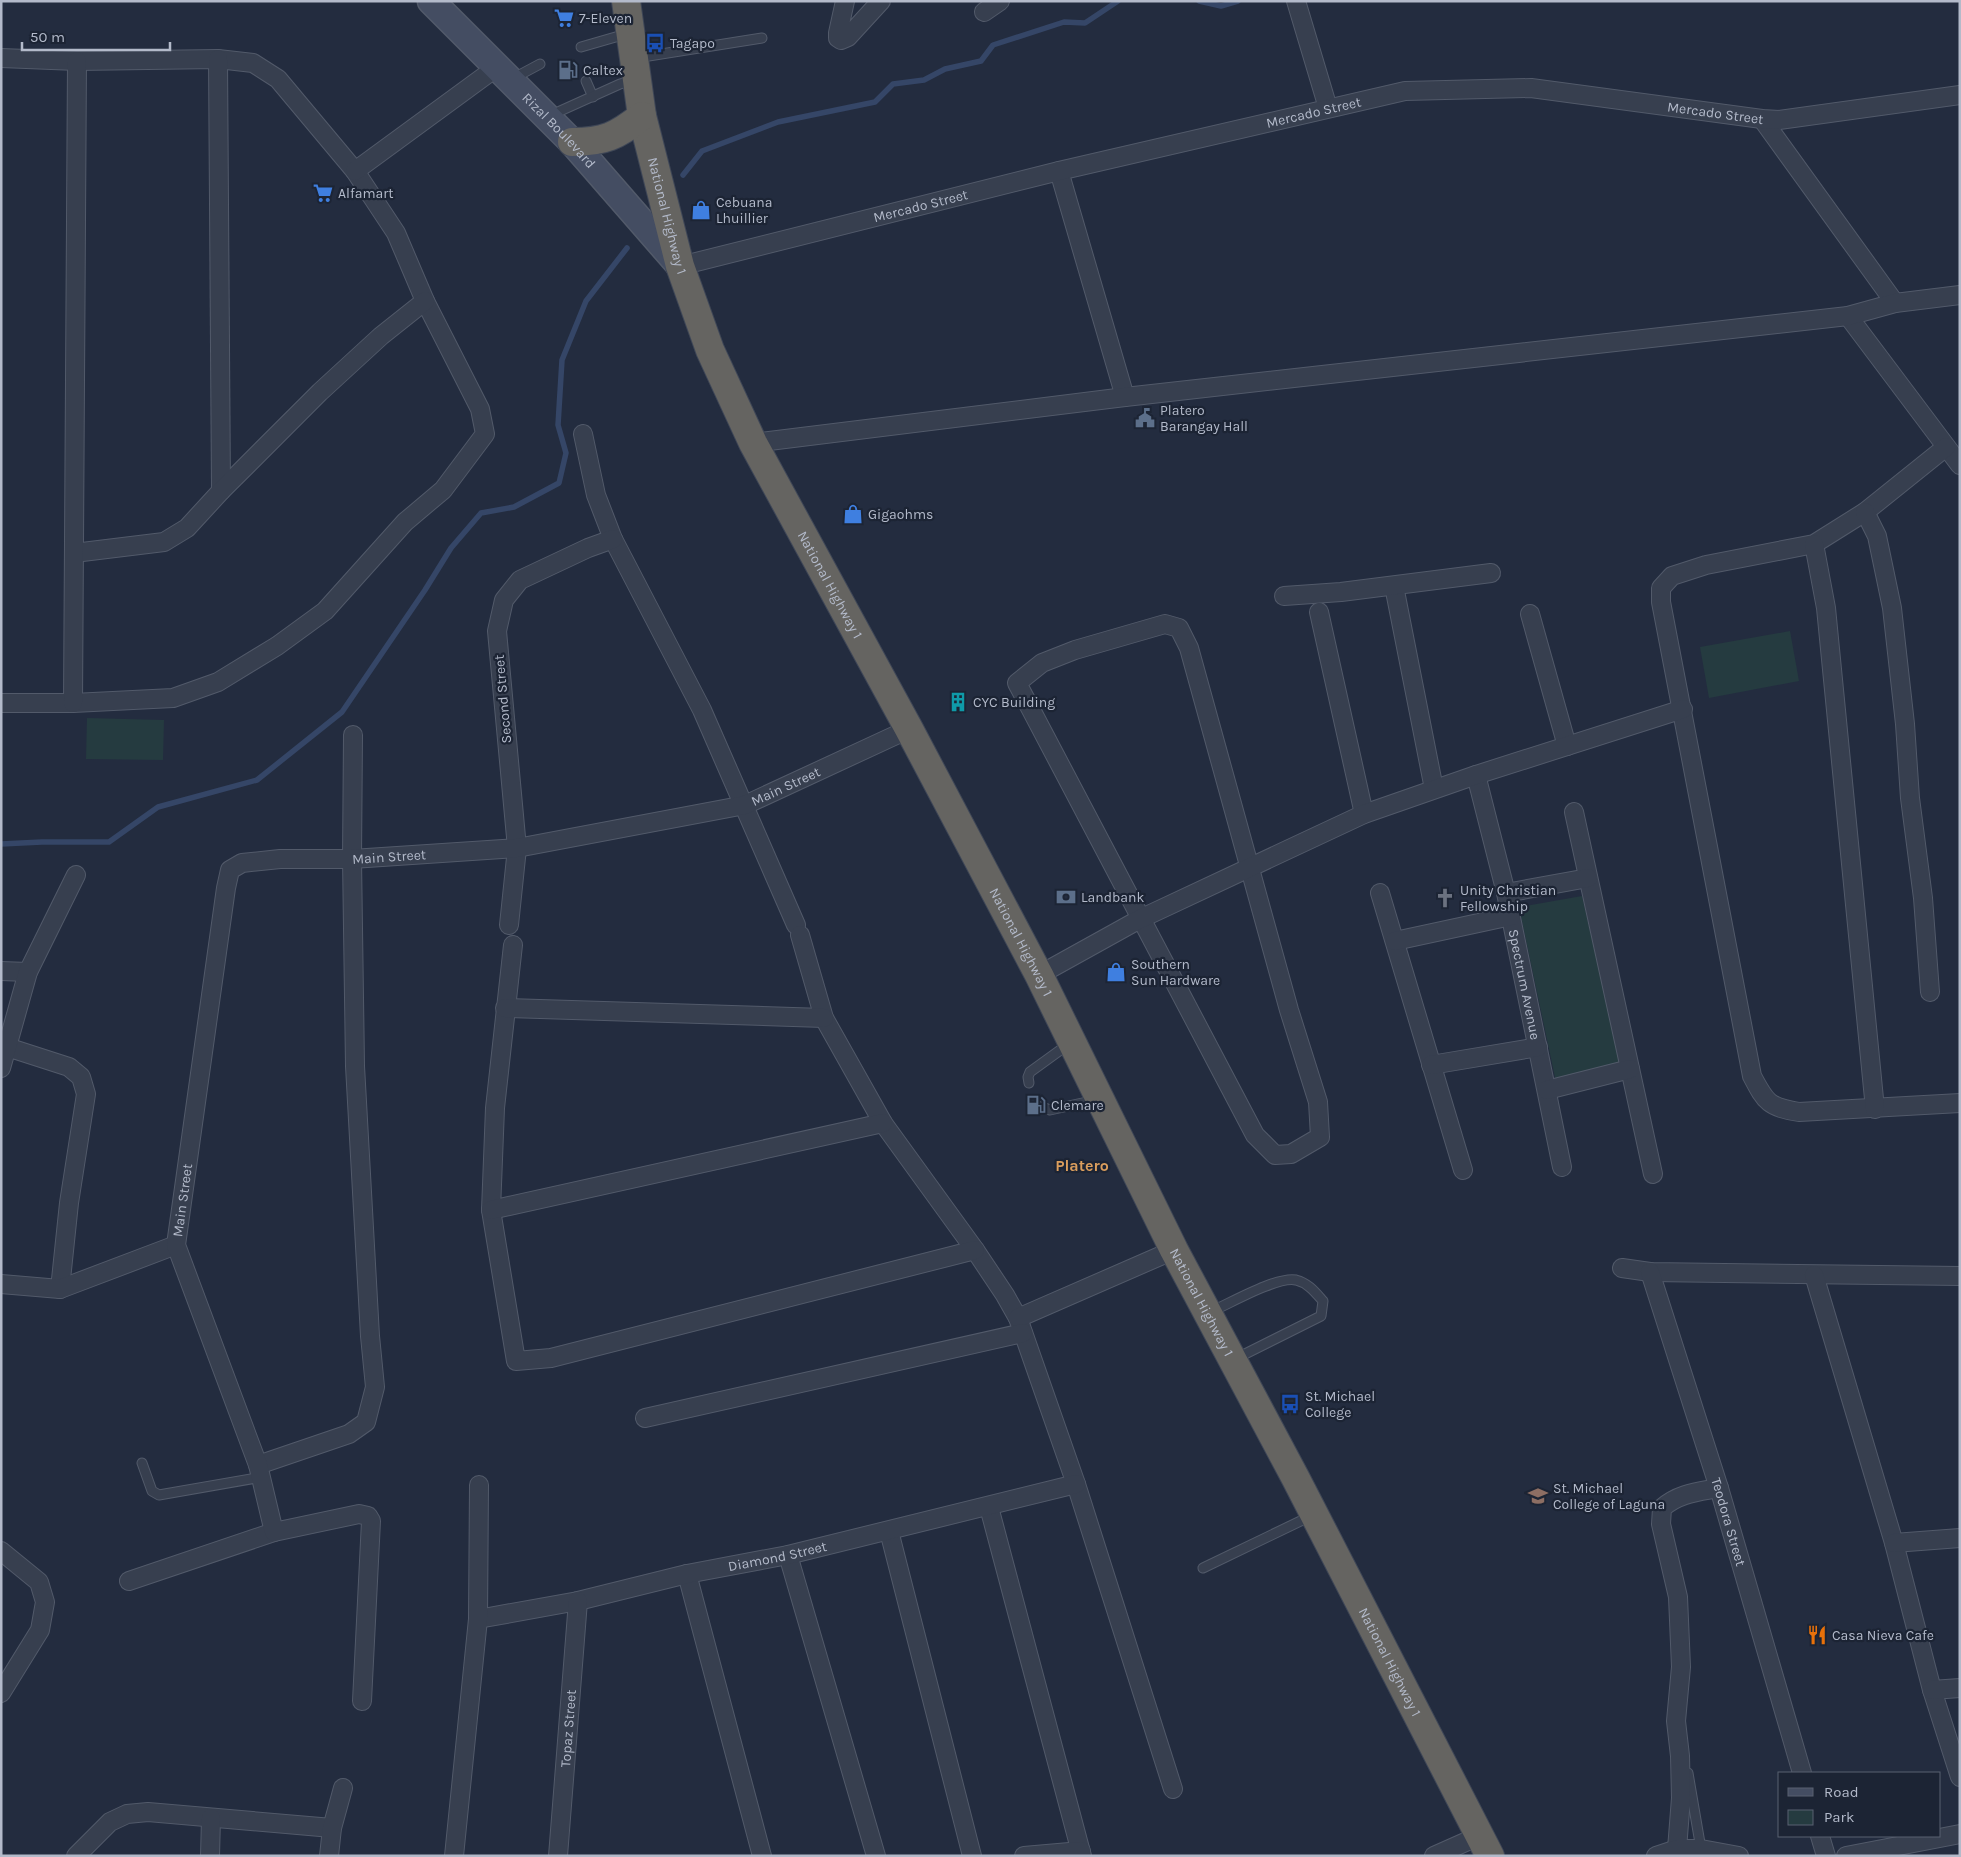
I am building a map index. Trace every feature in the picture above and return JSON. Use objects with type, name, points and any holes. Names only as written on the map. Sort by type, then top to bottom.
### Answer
[{"type":"highway","name":"National Highway 1","points":[[626,1],[642,116],[680,266],[710,350],[754,444],[909,729],[1039,975],[1174,1250],[1484,1846]]},
{"type":"highway","points":[[572,142],[592,142],[621,133],[642,116]]},
{"type":"main road","name":"Rizal Boulevard","points":[[431,1],[572,142],[680,266]]},
{"type":"street","points":[[845,1],[838,33],[838,38],[841,40],[848,37],[881,1]]},
{"type":"street","points":[[984,12],[1000,1]]},
{"type":"street","points":[[1296,1],[1328,108]]},
{"type":"street","points":[[1,58],[77,61],[218,59],[253,64],[278,79],[355,171],[396,233],[425,301],[480,409],[485,434],[443,490],[405,522],[325,611],[277,646],[218,682],[174,698],[73,703],[1,702]]},
{"type":"street","points":[[218,59],[221,491]]},
{"type":"street","points":[[73,703],[77,61]]},
{"type":"street","points":[[355,171],[504,74]]},
{"type":"street","name":"Mercado Street","points":[[680,266],[1059,171],[1405,91],[1531,88],[1762,120],[1779,120],[1960,95]]},
{"type":"street","points":[[1762,120],[1895,303]]},
{"type":"street","points":[[1059,171],[1125,397]]},
{"type":"street","points":[[754,444],[1125,397],[1848,316],[1895,303],[1960,295]]},
{"type":"street","points":[[74,553],[164,542],[187,528],[221,491],[320,392],[381,336],[425,301]]},
{"type":"street","points":[[1848,316],[1960,465]]},
{"type":"street","points":[[583,434],[596,494],[613,539],[702,710],[744,805],[798,930],[824,1018],[883,1123],[975,1250],[1005,1295],[1020,1326],[1076,1484],[1173,1789]]},
{"type":"street","points":[[1946,447],[1865,512],[1814,544],[1706,565],[1672,576],[1662,588],[1661,602],[1752,1076],[1764,1098],[1778,1109],[1799,1112],[1960,1103]]},
{"type":"street","points":[[1865,512],[1877,536],[1892,608],[1905,724],[1910,798],[1923,898],[1930,992]]},
{"type":"street","name":"Second Street","points":[[509,925],[517,848],[497,631],[504,600],[520,580],[588,548],[613,539]]},
{"type":"street","points":[[1814,544],[1826,608],[1875,1109]]},
{"type":"street","points":[[1284,596],[1341,592],[1491,573]]},
{"type":"street","points":[[1394,586],[1434,789]]},
{"type":"street","points":[[1319,612],[1364,814]]},
{"type":"street","points":[[1530,614],[1567,746]]},
{"type":"street","points":[[1164,624],[1179,628],[1188,648],[1289,1010],[1318,1102],[1320,1137],[1291,1154],[1275,1155],[1255,1135],[1140,918],[1017,683],[1042,663],[1075,650],[1164,624]]},
{"type":"street","points":[[1039,975],[1140,918],[1364,814],[1476,775],[1683,709]]},
{"type":"street","name":"Main Street","points":[[176,1245],[230,870],[242,863],[270,860],[352,859],[517,848],[744,805],[909,729]]},
{"type":"street","points":[[260,1471],[349,1434],[366,1422],[375,1387],[370,1336],[355,1066],[352,859],[353,735]]},
{"type":"street","name":"Spectrum Avenue","points":[[1476,775],[1506,893],[1562,1166]]},
{"type":"street","points":[[1574,812],[1653,1174]]},
{"type":"street","points":[[1,1068],[28,972],[76,875]]},
{"type":"street","points":[[1506,893],[1588,878]]},
{"type":"street","points":[[1380,893],[1463,1170]]},
{"type":"street","points":[[1394,941],[1511,916]]},
{"type":"street","points":[[513,945],[495,1108],[492,1210],[516,1361],[551,1358],[975,1250]]},
{"type":"street","points":[[1,971],[28,972]]},
{"type":"street","points":[[505,1008],[824,1018]]},
{"type":"street","points":[[7,1047],[69,1068],[81,1077],[86,1094],[69,1203],[60,1289]]},
{"type":"street","points":[[1431,1065],[1538,1047]]},
{"type":"street","points":[[1547,1090],[1630,1069]]},
{"type":"street","points":[[492,1210],[883,1123]]},
{"type":"street","points":[[1,1284],[60,1289],[176,1245],[260,1471],[274,1532]]},
{"type":"street","points":[[645,1418],[1020,1326],[1174,1250]]},
{"type":"street","points":[[1622,1268],[1650,1272],[1960,1276]]},
{"type":"street","name":"Teodora Street","points":[[1650,1272],[1719,1488],[1802,1772]]},
{"type":"street","points":[[1814,1275],[1894,1544],[1932,1690],[1960,1778]]},
{"type":"street","name":"Diamond Street","points":[[478,1619],[578,1601],[687,1574],[788,1556],[1076,1484]]},
{"type":"street","points":[[454,1856],[478,1619],[479,1486]]},
{"type":"street","points":[[1677,1848],[1681,1798],[1680,1756],[1676,1721],[1681,1668],[1678,1597],[1661,1524],[1662,1508],[1671,1500],[1684,1494],[1719,1488]]},
{"type":"street","points":[[989,1507],[1081,1853],[1024,1856]]},
{"type":"street","points":[[129,1581],[274,1532],[359,1514],[368,1516],[371,1521],[362,1701]]},
{"type":"street","points":[[889,1531],[972,1856]]},
{"type":"street","points":[[1894,1544],[1960,1538]]},
{"type":"street","points":[[1,1551],[39,1582],[45,1602],[40,1630],[1,1693]]},
{"type":"street","points":[[788,1556],[876,1856]]},
{"type":"street","points":[[687,1574],[762,1856]]},
{"type":"street","name":"Topaz Street","points":[[558,1856],[578,1601]]},
{"type":"street","points":[[1932,1690],[1960,1688]]},
{"type":"street","points":[[330,1856],[332,1828],[343,1788]]},
{"type":"street","points":[[76,1856],[110,1822],[127,1814],[148,1812],[332,1828]]},
{"type":"street","points":[[210,1856],[211,1818]]},
{"type":"street","points":[[1846,1856],[1960,1834]]},
{"type":"street","points":[[1820,1837],[1826,1856]]},
{"type":"street","points":[[1434,1856],[1484,1846]]},
{"type":"street","points":[[1656,1856],[1677,1848],[1701,1849],[1739,1856]]},
{"type":"lane","points":[[581,47],[633,57],[762,38]]},
{"type":"lane","points":[[546,118],[620,84],[633,57]]},
{"type":"lane","points":[[504,74],[540,64]]},
{"type":"lane","points":[[586,81],[592,97]]},
{"type":"lane","points":[[1029,1083],[1030,1072],[1072,1042]]},
{"type":"lane","points":[[1038,1106],[1050,1110],[1100,1099]]},
{"type":"lane","points":[[1208,1313],[1273,1283],[1295,1280],[1309,1286],[1323,1301],[1321,1316],[1232,1360]]},
{"type":"lane","points":[[142,1463],[152,1491],[159,1495],[260,1471]]},
{"type":"lane","points":[[1203,1568],[1313,1515]]},
{"type":"lane","points":[[1688,1773],[1701,1849]]},
{"type":"green space","points":[[1790,631],[1799,681],[1709,698],[1700,647]]},
{"type":"green space","points":[[87,718],[164,720],[163,760],[86,759]]},
{"type":"green space","points":[[1582,896],[1622,1068],[1556,1082],[1519,907]]},
{"type":"waterway","points":[[683,175],[702,151],[778,122],[875,102],[893,84],[924,80],[945,69],[981,61],[993,45],[1064,22],[1085,23],[1118,1]]},
{"type":"waterway","points":[[1199,1],[1221,6],[1238,1]]},
{"type":"waterway","points":[[1,844],[109,842],[158,807],[257,780],[342,712],[425,590],[451,548],[481,513],[514,507],[559,483],[566,453],[558,425],[562,360],[586,301],[627,248]]},
{"type":"place","name":"7-Eleven","points":[[564,18]]},
{"type":"place","name":"Tagapo","points":[[655,43]]},
{"type":"place","name":"Caltex","points":[[568,70]]},
{"type":"place","name":"Alfamart","points":[[323,193]]},
{"type":"place","name":"Cebuana Lhuillier","points":[[701,210]]},
{"type":"place","name":"Platero Barangay Hall","points":[[1145,418]]},
{"type":"place","name":"Gigaohms","points":[[853,514]]},
{"type":"place","name":"CYC Building","points":[[958,702]]},
{"type":"place","name":"Landbank","points":[[1066,897]]},
{"type":"place","name":"Unity Christian Fellowship","points":[[1445,898]]},
{"type":"place","name":"Southern Sun Hardware","points":[[1116,972]]},
{"type":"place","name":"Clemare","points":[[1036,1105]]},
{"type":"place","name":"St. Michael College","points":[[1290,1404]]},
{"type":"place","name":"St. Michael College of Laguna","points":[[1538,1496]]},
{"type":"place","name":"Casa Nieva Cafe","points":[[1817,1635]]},
{"type":"district","name":"Platero","points":[[1082,1165]]}]
